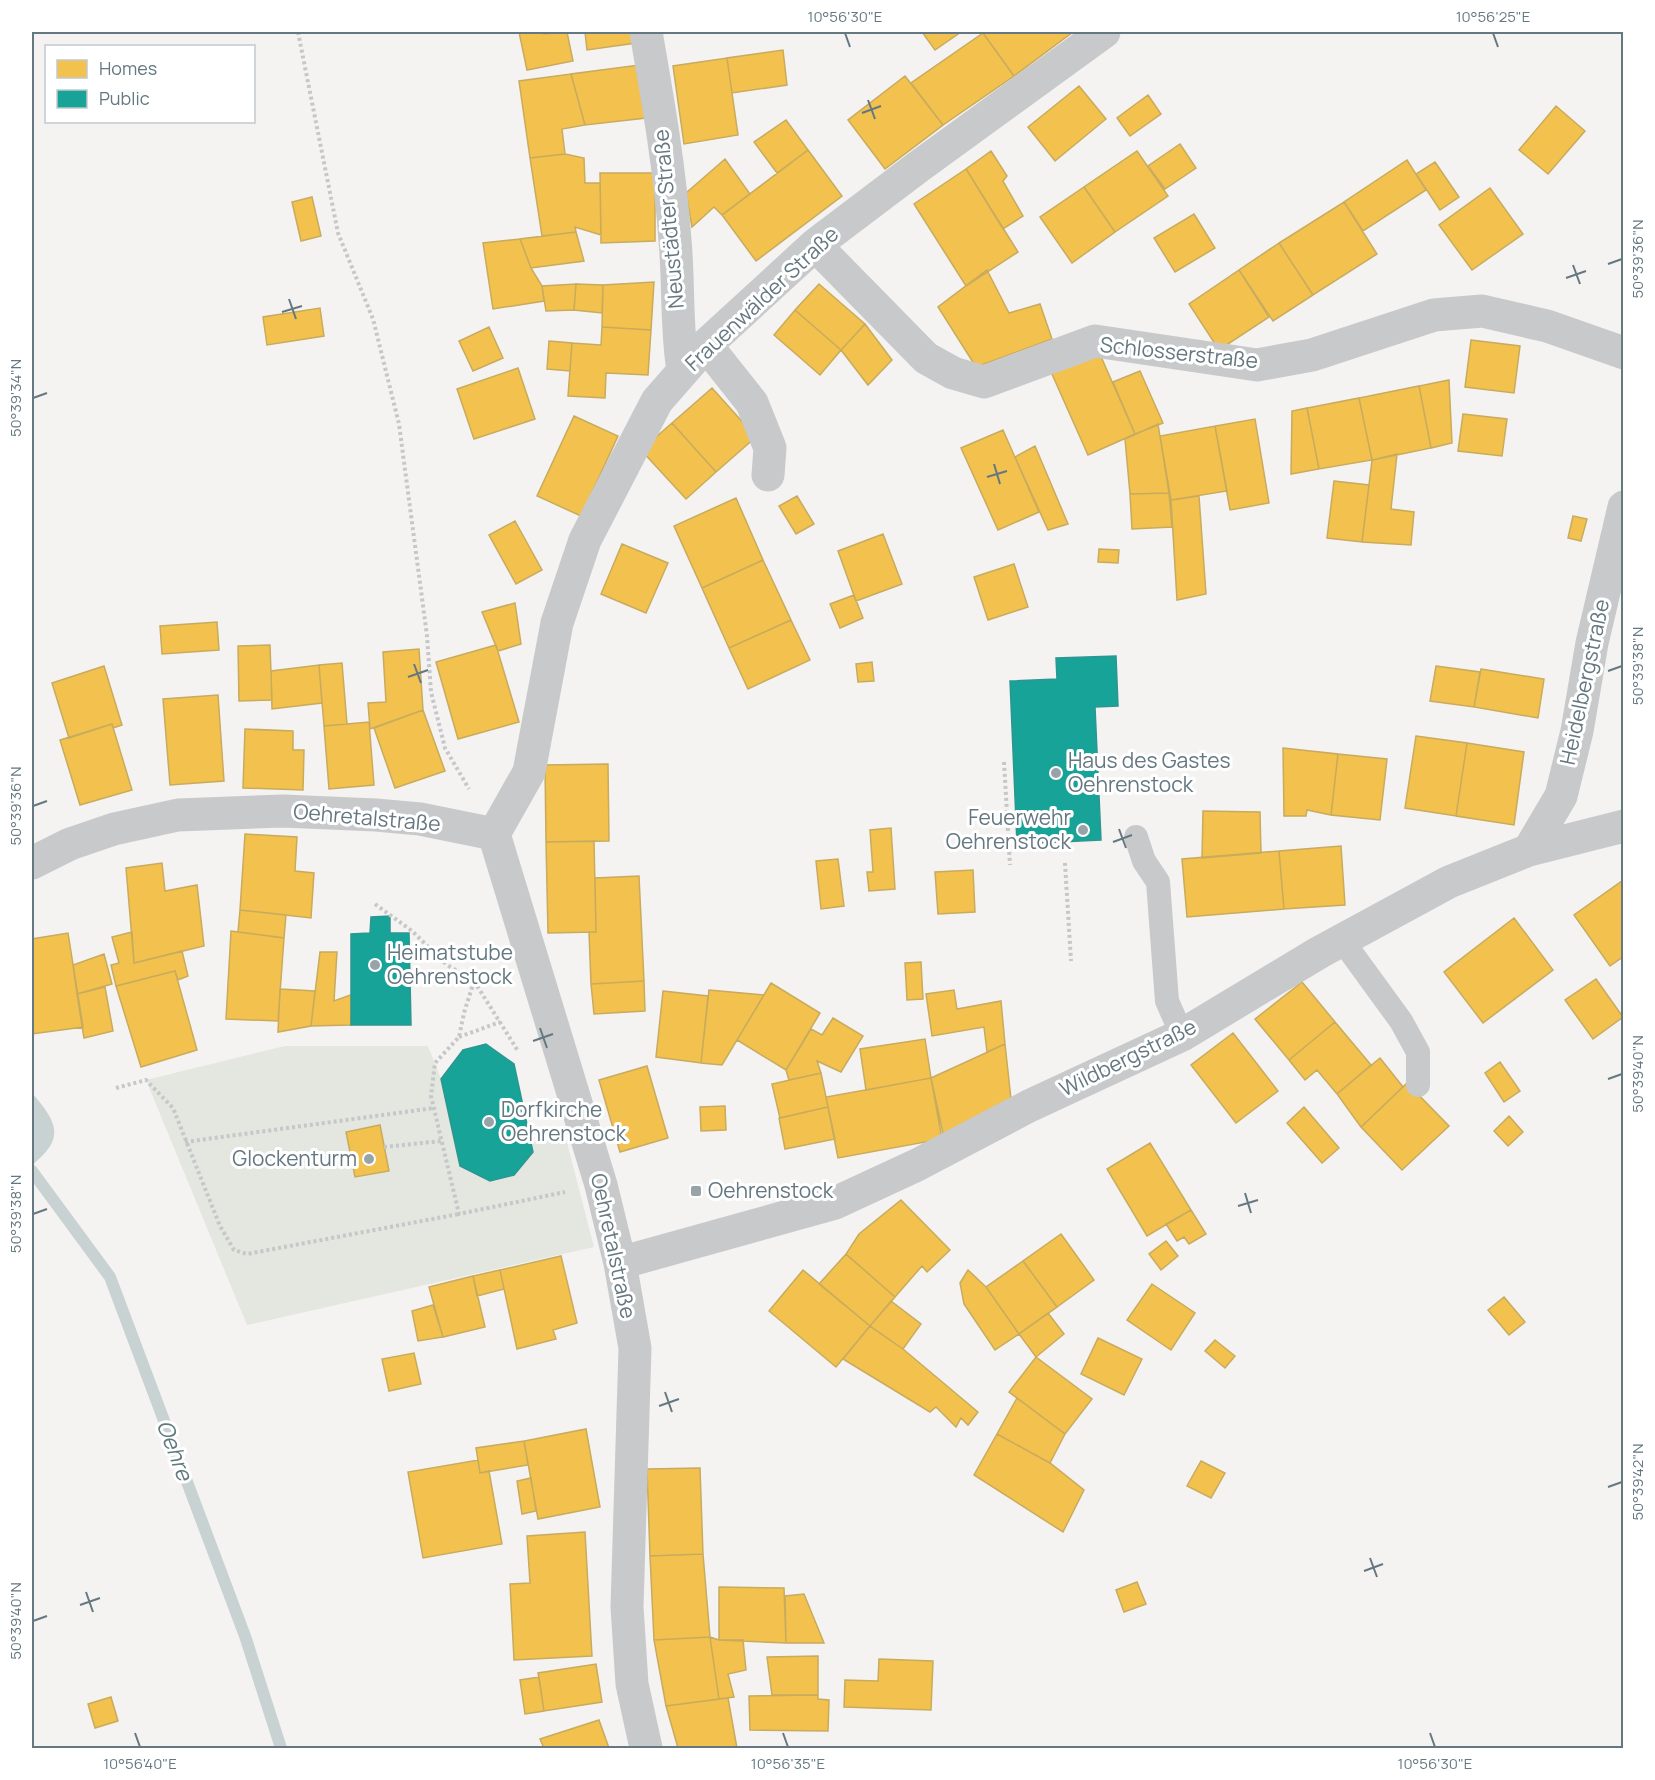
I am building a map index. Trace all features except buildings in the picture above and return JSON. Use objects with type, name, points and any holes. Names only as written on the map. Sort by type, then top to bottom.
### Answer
[{"type":"street","name":"Neustädter Straße","points":[[646,32],[670,170],[678,272],[677,334],[683,372]]},
{"type":"street","name":"Frauenwälder Straße","points":[[494,834],[529,772],[557,623],[585,540],[657,401],[706,345],[815,245],[1104,32]]},
{"type":"street","name":"Schlosserstraße","points":[[815,245],[926,358],[953,373],[984,382],[1095,341],[1257,365],[1312,354],[1434,315],[1482,311],[1547,326],[1623,353]]},
{"type":"street","points":[[706,345],[756,410],[770,448],[768,475]]},
{"type":"street","name":"Heidelbergstraße","points":[[1529,850],[1561,796],[1577,731],[1593,643],[1623,507]]},
{"type":"street","name":"Oehretalstraße","points":[[32,863],[70,844],[114,829],[178,815],[284,811],[376,815],[420,819],[494,834],[601,1185],[620,1263],[634,1348],[627,1607],[632,1684],[646,1749]]},
{"type":"street","name":"Wildbergstraße","points":[[620,1263],[835,1203],[917,1165],[1029,1106],[1182,1035],[1342,940],[1449,882],[1529,850],[1623,826]]},
{"type":"lane","points":[[1136,837],[1144,861],[1158,882],[1167,1001],[1182,1035]]},
{"type":"lane","points":[[1342,940],[1401,1021],[1418,1052],[1418,1085]]},
{"type":"path","points":[[298,32],[338,233],[373,319],[399,424],[427,636],[431,692],[445,748],[494,834]]},
{"type":"path","points":[[1004,762],[1010,865]]},
{"type":"path","points":[[1065,863],[1071,961]]},
{"type":"path","points":[[375,904],[412,931],[447,965],[474,981],[520,1054]]},
{"type":"path","points":[[459,1037],[474,981]]},
{"type":"path","points":[[459,1214],[431,1096],[435,1063],[459,1037],[500,1022]]},
{"type":"path","points":[[116,1088],[146,1080],[173,1108],[220,1226],[234,1250],[247,1254],[601,1185]]},
{"type":"path","points":[[185,1142],[434,1108]]},
{"type":"path","points":[[384,1147],[441,1141]]},
{"type":"shaded area","points":[[285,1046],[428,1046],[441,1079],[460,1166],[490,1181],[514,1175],[533,1152],[531,1137],[564,1131],[594,1247],[247,1325],[146,1080]]},
{"type":"shaded area","points":[[32,1093],[52,1121],[54,1138],[43,1155],[32,1165]]},
{"type":"waterway","name":"Oehre","points":[[32,1171],[110,1277],[245,1636],[281,1748]]},
{"type":"place","name":"Haus des Gastes Oehrenstock","points":[[1056,773]]},
{"type":"place","name":"Feuerwehr Oehrenstock","points":[[1083,830]]},
{"type":"place","name":"Heimatstube Oehrenstock","points":[[375,965]]},
{"type":"place","name":"Dorfkirche Oehrenstock","points":[[489,1122]]},
{"type":"place","name":"Glockenturm","points":[[369,1159]]},
{"type":"place","name":"Oehrenstock","points":[[696,1191]]}]
